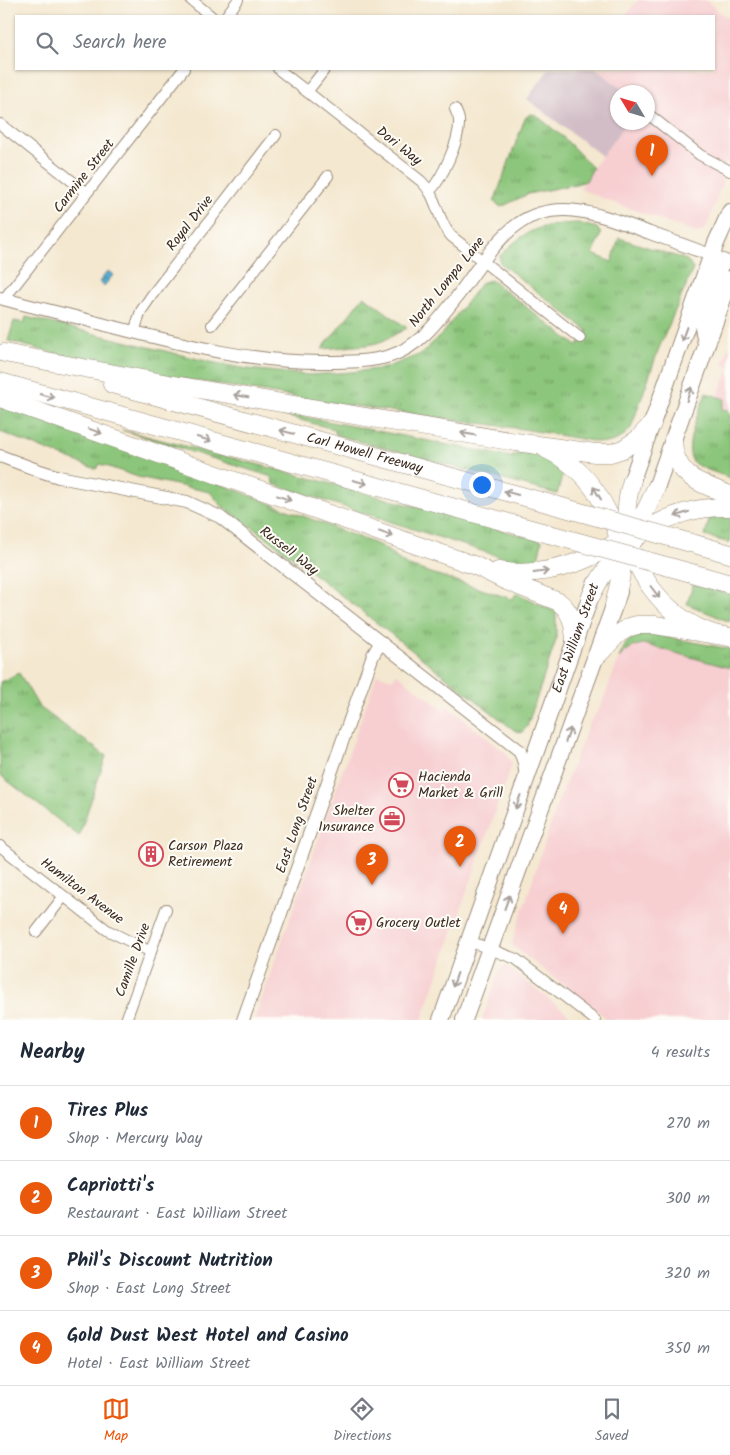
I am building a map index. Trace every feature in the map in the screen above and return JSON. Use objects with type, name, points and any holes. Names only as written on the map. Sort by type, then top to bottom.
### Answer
[{"type":"highway","points":[[2,352],[174,385],[516,442],[594,453],[610,453],[629,446],[652,424]]},
{"type":"highway","name":"Carl Howell Freeway","points":[[2,352],[730,554]]},
{"type":"highway","name":"Carl Howell Freeway","points":[[0,382],[730,584]]},
{"type":"highway","points":[[0,398],[476,566],[562,604],[571,617],[575,641]]},
{"type":"highway","points":[[673,440],[676,458],[680,467],[687,475],[701,484],[730,495]]},
{"type":"highway","points":[[516,442],[536,446],[551,452],[578,470],[589,480],[647,581],[664,604],[687,622],[703,630],[722,635]]},
{"type":"highway","points":[[614,605],[622,570],[632,480]]},
{"type":"highway","points":[[591,596],[624,540],[644,513],[656,488]]},
{"type":"highway","points":[[476,566],[508,572],[540,572],[575,563],[592,556],[680,514],[707,508],[730,507]]},
{"type":"highway","points":[[596,657],[616,636],[637,625],[655,625],[722,635]]},
{"type":"main road","points":[[632,480],[712,256],[730,212]]},
{"type":"main road","points":[[706,346],[702,321],[703,315],[720,266],[718,261],[712,256]]},
{"type":"main road","points":[[656,488],[730,279]]},
{"type":"main road","points":[[716,317],[730,303]]},
{"type":"main road","name":"East William Street","points":[[441,1020],[591,596]]},
{"type":"main road","name":"East William Street","points":[[464,1020],[614,605]]},
{"type":"street","points":[[191,0],[210,15]]},
{"type":"street","points":[[227,15],[238,0]]},
{"type":"street","name":"Carmine Street","points":[[1,300],[183,70]]},
{"type":"street","name":"Dori Way","points":[[279,70],[416,176],[430,191],[442,223],[456,240],[580,338]]},
{"type":"street","points":[[307,92],[324,70]]},
{"type":"street","points":[[430,191],[444,171],[455,141],[460,122],[455,109]]},
{"type":"street","points":[[655,120],[700,155],[730,171]]},
{"type":"street","points":[[0,124],[87,193]]},
{"type":"street","name":"Royal Drive","points":[[134,332],[142,311],[152,295],[276,135]]},
{"type":"street","points":[[212,325],[328,176]]},
{"type":"street","name":"North Lompa Lane","points":[[1,300],[223,353],[253,358],[320,362],[376,359],[399,352],[422,338],[441,317],[502,238],[518,224],[535,215],[564,210],[600,215],[730,263]]},
{"type":"street","name":"Russell Way","points":[[0,456],[59,476],[170,497],[201,507],[220,517],[520,750]]},
{"type":"street","name":"East Long Street","points":[[243,1020],[373,654],[381,642]]},
{"type":"street","points":[[526,781],[520,750],[533,745],[541,737]]},
{"type":"street","name":"Hamilton Avenue","points":[[0,846],[107,930],[151,952]]},
{"type":"street","points":[[36,932],[64,896]]},
{"type":"street","name":"Camille Drive","points":[[128,1020],[166,909]]},
{"type":"street","points":[[469,941],[521,962],[594,1020]]},
{"type":"shaded area","points":[[638,0],[705,0],[730,20],[730,164],[726,163],[720,178],[723,181],[707,227],[702,232],[697,233],[580,189],[621,130],[655,130],[655,85],[616,85],[598,70],[715,70],[715,15],[626,15]]},
{"type":"shaded area","points":[[548,70],[598,70],[616,85],[610,85],[610,130],[621,130],[602,156],[527,99]]},
{"type":"shaded area","points":[[730,344],[730,412],[722,409],[718,396],[729,367],[723,364]]},
{"type":"shaded area","points":[[643,644],[730,668],[730,1020],[609,1020],[514,947],[512,943],[557,805],[589,724],[601,706],[619,658],[624,651],[633,645]]},
{"type":"shaded area","points":[[377,674],[392,679],[397,674],[444,710],[447,706],[506,753],[512,764],[422,1020],[254,1020]]},
{"type":"shaded area","points":[[504,966],[576,1020],[482,1020],[499,971]]},
{"type":"green space","points":[[531,114],[536,115],[564,138],[593,168],[586,181],[528,194],[501,207],[494,202],[524,121]]},
{"type":"green space","points":[[578,223],[597,228],[601,234],[593,254],[612,262],[619,238],[687,260],[693,269],[659,348],[631,428],[626,434],[612,442],[604,443],[523,429],[325,402],[178,378],[69,357],[8,341],[14,321],[24,323],[26,317],[210,362],[248,369],[309,375],[385,368],[421,354],[442,334],[482,282],[491,280],[577,346],[588,331],[500,263],[500,256],[526,234],[535,230],[554,225]]},
{"type":"green space","points":[[364,296],[407,328],[381,342],[322,349]]},
{"type":"green space","points":[[706,393],[725,399],[722,409],[730,412],[730,478],[701,467],[692,460],[690,442],[692,431]]},
{"type":"green space","points":[[0,405],[197,475],[381,546],[406,565],[512,599],[517,593],[556,612],[556,640],[527,727],[521,733],[514,730],[269,539],[223,507],[210,492],[138,477],[100,464],[96,469],[0,432]]},
{"type":"green space","points":[[244,405],[511,457],[521,451],[543,457],[564,470],[557,494],[336,435],[334,429]]},
{"type":"green space","points":[[122,430],[299,475],[542,541],[537,564],[513,561],[273,484],[272,477]]},
{"type":"green space","points":[[710,516],[730,516],[730,543],[705,536]]},
{"type":"green space","points":[[693,584],[730,594],[730,622],[687,604]]},
{"type":"green space","points":[[645,633],[730,649],[730,668],[643,644],[630,649],[619,658],[623,648],[631,639]]},
{"type":"green space","points":[[19,673],[39,707],[106,756],[79,836],[0,775],[0,682]]},
{"type":"water","points":[[108,271],[113,275],[104,286],[99,282]]},
{"type":"place","name":"Tires Plus","points":[[652,176]]},
{"type":"place","name":"Hacienda Market & Grill","points":[[401,785]]},
{"type":"place","name":"Shelter Insurance","points":[[392,819]]},
{"type":"place","name":"Carson Plaza Retirement","points":[[151,854]]},
{"type":"place","name":"Capriotti's","points":[[460,867]]},
{"type":"place","name":"Phil's Discount Nutrition","points":[[372,885]]},
{"type":"place","name":"Grocery Outlet","points":[[359,923]]},
{"type":"place","name":"Gold Dust West Hotel and Casino","points":[[563,934]]}]
